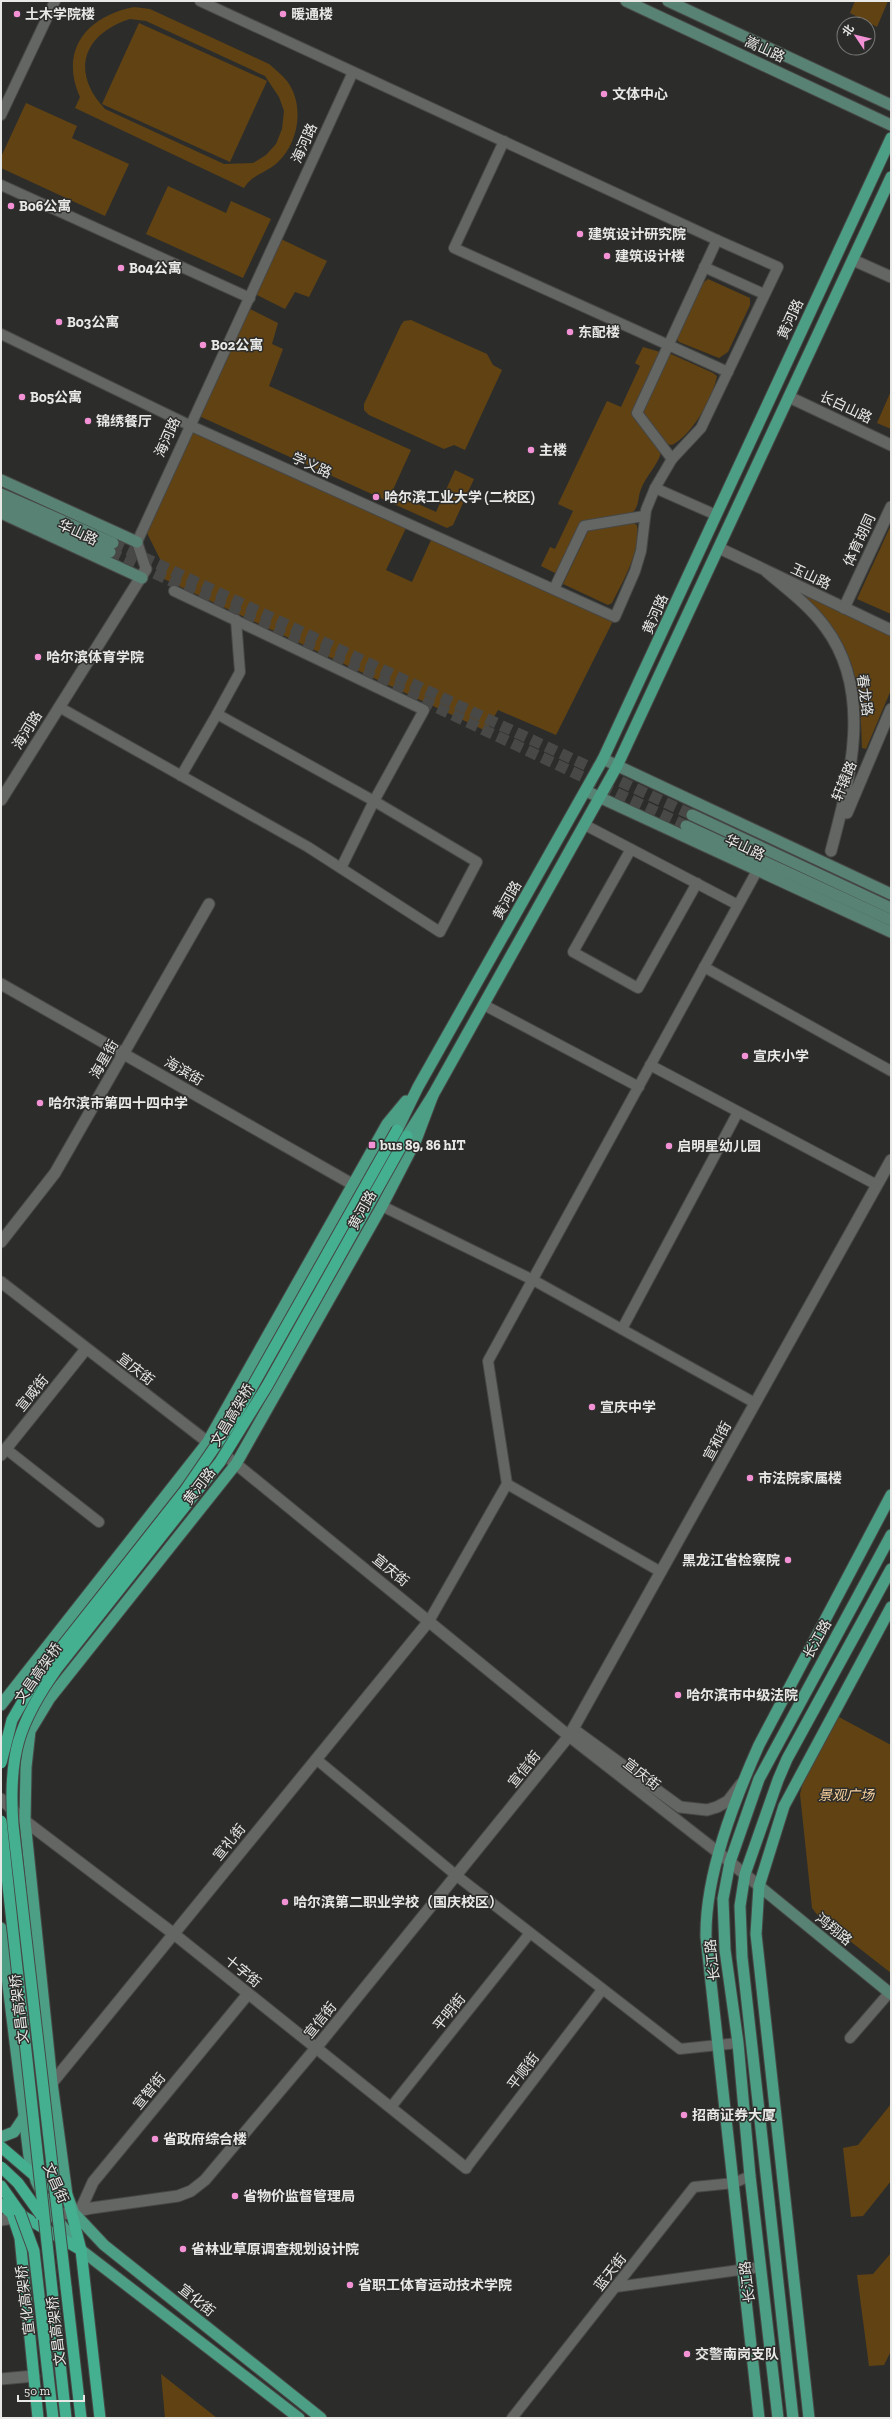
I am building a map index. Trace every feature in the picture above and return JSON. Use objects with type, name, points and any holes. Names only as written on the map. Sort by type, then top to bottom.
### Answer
[{"type":"highway","name":"文昌高架桥","points":[[1,1763],[12,1720],[34,1682],[184,1492],[234,1419],[397,1130]]},
{"type":"highway","name":"文昌高架桥","points":[[81,2418],[13,1825],[11,1786],[20,1734],[39,1694],[58,1668],[220,1462],[263,1393],[407,1136]]},
{"type":"highway","name":"文昌高架桥","points":[[1,1821],[66,2418]]},
{"type":"highway","points":[[1,2147],[34,2175],[67,2195],[75,2212],[81,2250],[100,2418]]},
{"type":"highway","points":[[1,2167],[34,2202],[47,2224],[66,2287]]},
{"type":"highway","name":"宣化高架桥","points":[[1,2186],[20,2213],[34,2251],[54,2418]]},
{"type":"highway","points":[[3,2205],[81,2250]]},
{"type":"highway","points":[[3,2205],[14,2218],[20,2238],[38,2418]]},
{"type":"main road","name":"嵩山路","points":[[626,1],[891,125]]},
{"type":"main road","name":"嵩山路","points":[[668,1],[891,105]]},
{"type":"main road","name":"黄河路","points":[[397,1130],[418,1087],[603,759],[891,138]]},
{"type":"main road","name":"黄河路","points":[[407,1136],[433,1096],[617,766],[891,177]]},
{"type":"main road","points":[[1,480],[137,542]]},
{"type":"main road","name":"华山路","points":[[1,494],[111,547],[1,503]]},
{"type":"main road","name":"华山路","points":[[1,513],[144,574]]},
{"type":"main road","name":"华山路","points":[[603,759],[891,894]]},
{"type":"main road","name":"华山路","points":[[586,791],[758,869],[891,932]]},
{"type":"main road","points":[[692,815],[891,908]]},
{"type":"main road","points":[[686,826],[891,920]]},
{"type":"main road","name":"黄河路","points":[[1,1705],[207,1443],[387,1124],[418,1087]]},
{"type":"main road","name":"黄河路","points":[[25,1820],[26,1767],[30,1730],[50,1698],[236,1464],[382,1206],[416,1140],[433,1096]]},
{"type":"main road","points":[[759,2418],[706,1922],[720,1853],[742,1782],[759,1745],[891,1495]]},
{"type":"main road","name":"长江路","points":[[778,2418],[750,2176],[738,2043],[725,1950],[723,1899],[730,1862],[749,1803],[765,1766],[891,1535]]},
{"type":"main road","points":[[793,2418],[742,1950],[740,1906],[745,1874],[787,1759],[891,1569]]},
{"type":"main road","points":[[809,2418],[756,1934],[759,1886],[784,1806],[891,1607]]},
{"type":"main road","points":[[25,1820],[52,2083],[67,2195]]},
{"type":"main road","name":"鸿翔路","points":[[759,1886],[890,1993]]},
{"type":"main road","name":"文昌街","points":[[1,1928],[29,2156],[34,2175],[55,2216],[81,2250]]},
{"type":"main road","points":[[1,2137],[14,2132],[24,2117]]},
{"type":"main road","name":"宣化街","points":[[75,2212],[104,2245],[321,2418]]},
{"type":"main road","points":[[81,2250],[299,2418]]},
{"type":"street","points":[[1,115],[55,1]]},
{"type":"street","points":[[200,1],[778,267],[701,428],[672,459],[655,488],[644,516],[584,526],[554,589]]},
{"type":"street","name":"海河路","points":[[137,542],[189,425],[250,298],[352,72]]},
{"type":"street","points":[[504,142],[454,248],[728,372]]},
{"type":"street","points":[[1,185],[250,298]]},
{"type":"street","points":[[672,459],[637,413],[717,240]]},
{"type":"street","points":[[852,260],[891,277]]},
{"type":"street","points":[[704,268],[764,294]]},
{"type":"street","name":"学义路","points":[[1,334],[189,425],[615,617],[635,571],[641,551],[644,516]]},
{"type":"street","name":"长白山路","points":[[789,397],[891,445]]},
{"type":"street","points":[[655,488],[716,515]]},
{"type":"street","name":"体育胡同","points":[[844,608],[891,507]]},
{"type":"street","points":[[137,542],[144,574]]},
{"type":"street","name":"玉山路","points":[[719,548],[891,630]]},
{"type":"street","name":"春龙路","points":[[768,572],[825,626],[847,670],[855,718],[854,742],[845,797],[831,850]]},
{"type":"street","name":"海河路","points":[[1,800],[144,574]]},
{"type":"street","points":[[174,591],[424,710],[374,801],[341,868]]},
{"type":"street","points":[[181,776],[240,672],[236,620]]},
{"type":"street","points":[[59,707],[308,847],[440,932],[477,862],[374,801],[217,714]]},
{"type":"street","name":"轩辕路","points":[[825,864],[891,709]]},
{"type":"street","points":[[585,825],[738,905]]},
{"type":"street","points":[[631,849],[573,952],[638,988],[697,883]]},
{"type":"street","points":[[429,1621],[507,1484],[488,1361],[758,869]]},
{"type":"street","name":"海星街","points":[[1,1242],[55,1173],[125,1054],[209,904]]},
{"type":"street","points":[[704,967],[891,1070]]},
{"type":"street","name":"海滨街","points":[[1,984],[352,1184]]},
{"type":"street","points":[[484,1005],[639,1087]]},
{"type":"street","points":[[650,1065],[877,1185]]},
{"type":"street","points":[[622,1329],[738,1112]]},
{"type":"street","name":"宣和街","points":[[571,1733],[891,1160]]},
{"type":"street","points":[[382,1206],[533,1280],[756,1403]]},
{"type":"street","name":"宣庆街","points":[[1,1282],[236,1464],[759,1886]]},
{"type":"street","name":"宣威街","points":[[3,1452],[86,1349]]},
{"type":"street","points":[[3,1452],[99,1522]]},
{"type":"street","points":[[507,1484],[661,1572]]},
{"type":"street","name":"宣礼街","points":[[52,2083],[429,1621]]},
{"type":"street","points":[[571,1733],[680,1807],[708,1810],[717,1807],[728,1801],[742,1782]]},
{"type":"street","name":"宣信街","points":[[30,2220],[178,2196],[191,2191],[205,2180],[316,2048],[571,1733]]},
{"type":"street","points":[[316,1758],[456,1876],[680,2049],[738,2043]]},
{"type":"street","name":"十字街","points":[[1,1799],[25,1820],[174,1934],[466,2168]]},
{"type":"street","name":"平明街","points":[[391,2107],[530,1933]]},
{"type":"street","name":"平顺街","points":[[466,2168],[602,1990]]},
{"type":"street","points":[[850,2038],[890,1993]]},
{"type":"street","name":"宣智街","points":[[75,2212],[93,2182],[248,1994]]},
{"type":"street","name":"蓝天街","points":[[512,2418],[694,2187],[734,2183],[750,2176]]},
{"type":"street","points":[[1,2220],[14,2218]]},
{"type":"street","points":[[616,2287],[761,2267]]},
{"type":"street","points":[[1,2379],[34,2376]]},
{"type":"green space","points":[[855,1],[888,1],[877,27],[876,16],[856,16],[850,13]]},
{"type":"green space","points":[[134,7],[150,9],[269,64],[281,74],[293,91],[298,112],[295,135],[284,155],[277,163],[251,180],[244,188],[75,108],[80,97],[74,80],[73,64],[75,50],[91,27],[103,18]],"holes":[[[130,19],[146,21],[265,76],[279,97],[284,111],[282,129],[276,144],[266,155],[253,163],[224,164],[105,109],[94,95],[88,81],[85,68],[87,56],[92,44],[101,34]]]},
{"type":"green space","points":[[139,23],[267,81],[230,162],[102,104]]},
{"type":"green space","points":[[26,103],[77,126],[72,138],[129,164],[105,216],[1,168],[1,157]]},
{"type":"green space","points":[[168,186],[226,213],[231,201],[271,219],[243,278],[146,234]]},
{"type":"green space","points":[[281,239],[327,261],[309,297],[295,292],[285,309],[255,294]]},
{"type":"green space","points":[[708,279],[750,298],[750,305],[728,352],[719,358],[679,342],[676,338],[703,283]]},
{"type":"green space","points":[[248,308],[278,323],[272,344],[283,349],[269,386],[411,450],[392,492],[436,512],[455,470],[474,479],[453,525],[447,528],[199,416]]},
{"type":"green space","points":[[411,320],[487,354],[493,365],[502,370],[465,450],[454,445],[444,449],[369,415],[364,410],[364,404],[401,325],[404,321]]},
{"type":"green space","points":[[643,347],[660,352],[631,414],[661,453],[643,484],[637,506],[633,512],[630,514],[582,521],[557,574],[541,566],[550,547],[555,549],[573,511],[558,504],[607,401],[621,407],[640,366],[635,363]]},
{"type":"green space","points":[[671,354],[717,376],[711,395],[694,425],[680,440],[672,445],[666,444],[643,413],[644,404],[668,356]]},
{"type":"green space","points":[[891,391],[891,429],[877,423]]},
{"type":"green space","points":[[193,429],[406,528],[386,570],[412,582],[431,540],[612,620],[615,617],[556,735],[498,710],[486,731],[162,578],[166,571],[146,531]]},
{"type":"green space","points":[[630,522],[637,525],[638,535],[634,555],[626,576],[612,603],[608,605],[563,584],[589,529]]},
{"type":"green space","points":[[891,525],[891,614],[857,599]]},
{"type":"green space","points":[[806,595],[891,633],[891,690],[866,749],[862,748],[861,717],[857,686],[848,656],[842,642],[833,629],[805,600]]},
{"type":"green space","name":"景观广场","points":[[837,1716],[891,1745],[891,1973],[819,1917],[812,1908],[800,1794],[804,1779]]},
{"type":"green space","points":[[891,2104],[891,2181],[863,2216],[851,2217],[843,2148],[858,2145]]},
{"type":"green space","points":[[891,2253],[891,2351],[884,2365],[869,2366],[857,2275],[873,2274]]},
{"type":"green space","points":[[161,2374],[217,2418],[165,2418]]},
{"type":"tunnel","points":[[113,543],[692,815]]},
{"type":"tunnel","points":[[110,552],[686,826]]},
{"type":"place","name":"土木学院楼","points":[[17,14]]},
{"type":"place","name":"暖通楼","points":[[283,14]]},
{"type":"place","name":"文体中心","points":[[604,94]]},
{"type":"place","name":"B06公寓","points":[[11,206]]},
{"type":"place","name":"建筑设计研究院","points":[[580,234]]},
{"type":"place","name":"建筑设计楼","points":[[607,256]]},
{"type":"place","name":"B04公寓","points":[[121,268]]},
{"type":"place","name":"B03公寓","points":[[59,322]]},
{"type":"place","name":"东配楼","points":[[570,332]]},
{"type":"place","name":"B02公寓","points":[[203,345]]},
{"type":"place","name":"B05公寓","points":[[22,397]]},
{"type":"place","name":"锦绣餐厅","points":[[88,421]]},
{"type":"place","name":"主楼","points":[[531,450]]},
{"type":"place","name":"哈尔滨工业大学 (二校区)","points":[[376,497]]},
{"type":"place","name":"哈尔滨体育学院","points":[[38,657]]},
{"type":"place","name":"宣庆小学","points":[[745,1056]]},
{"type":"place","name":"哈尔滨市第四十四中学","points":[[40,1103]]},
{"type":"place","name":"bus 89, 86 hIT","points":[[372,1145]]},
{"type":"place","name":"启明星幼儿园","points":[[669,1146]]},
{"type":"place","name":"宣庆中学","points":[[592,1407]]},
{"type":"place","name":"市法院家属楼","points":[[750,1478]]},
{"type":"place","name":"黑龙江省检察院","points":[[788,1560]]},
{"type":"place","name":"哈尔滨市中级法院","points":[[678,1695]]},
{"type":"place","name":"哈尔滨第二职业学校（国庆校区）","points":[[285,1902]]},
{"type":"place","name":"招商证券大厦","points":[[684,2115]]},
{"type":"place","name":"省政府综合楼","points":[[155,2139]]},
{"type":"place","name":"省物价监督管理局","points":[[235,2196]]},
{"type":"place","name":"省林业草原调查规划设计院","points":[[183,2249]]},
{"type":"place","name":"省职工体育运动技术学院","points":[[350,2285]]},
{"type":"place","name":"交警南岗支队","points":[[687,2354]]}]
